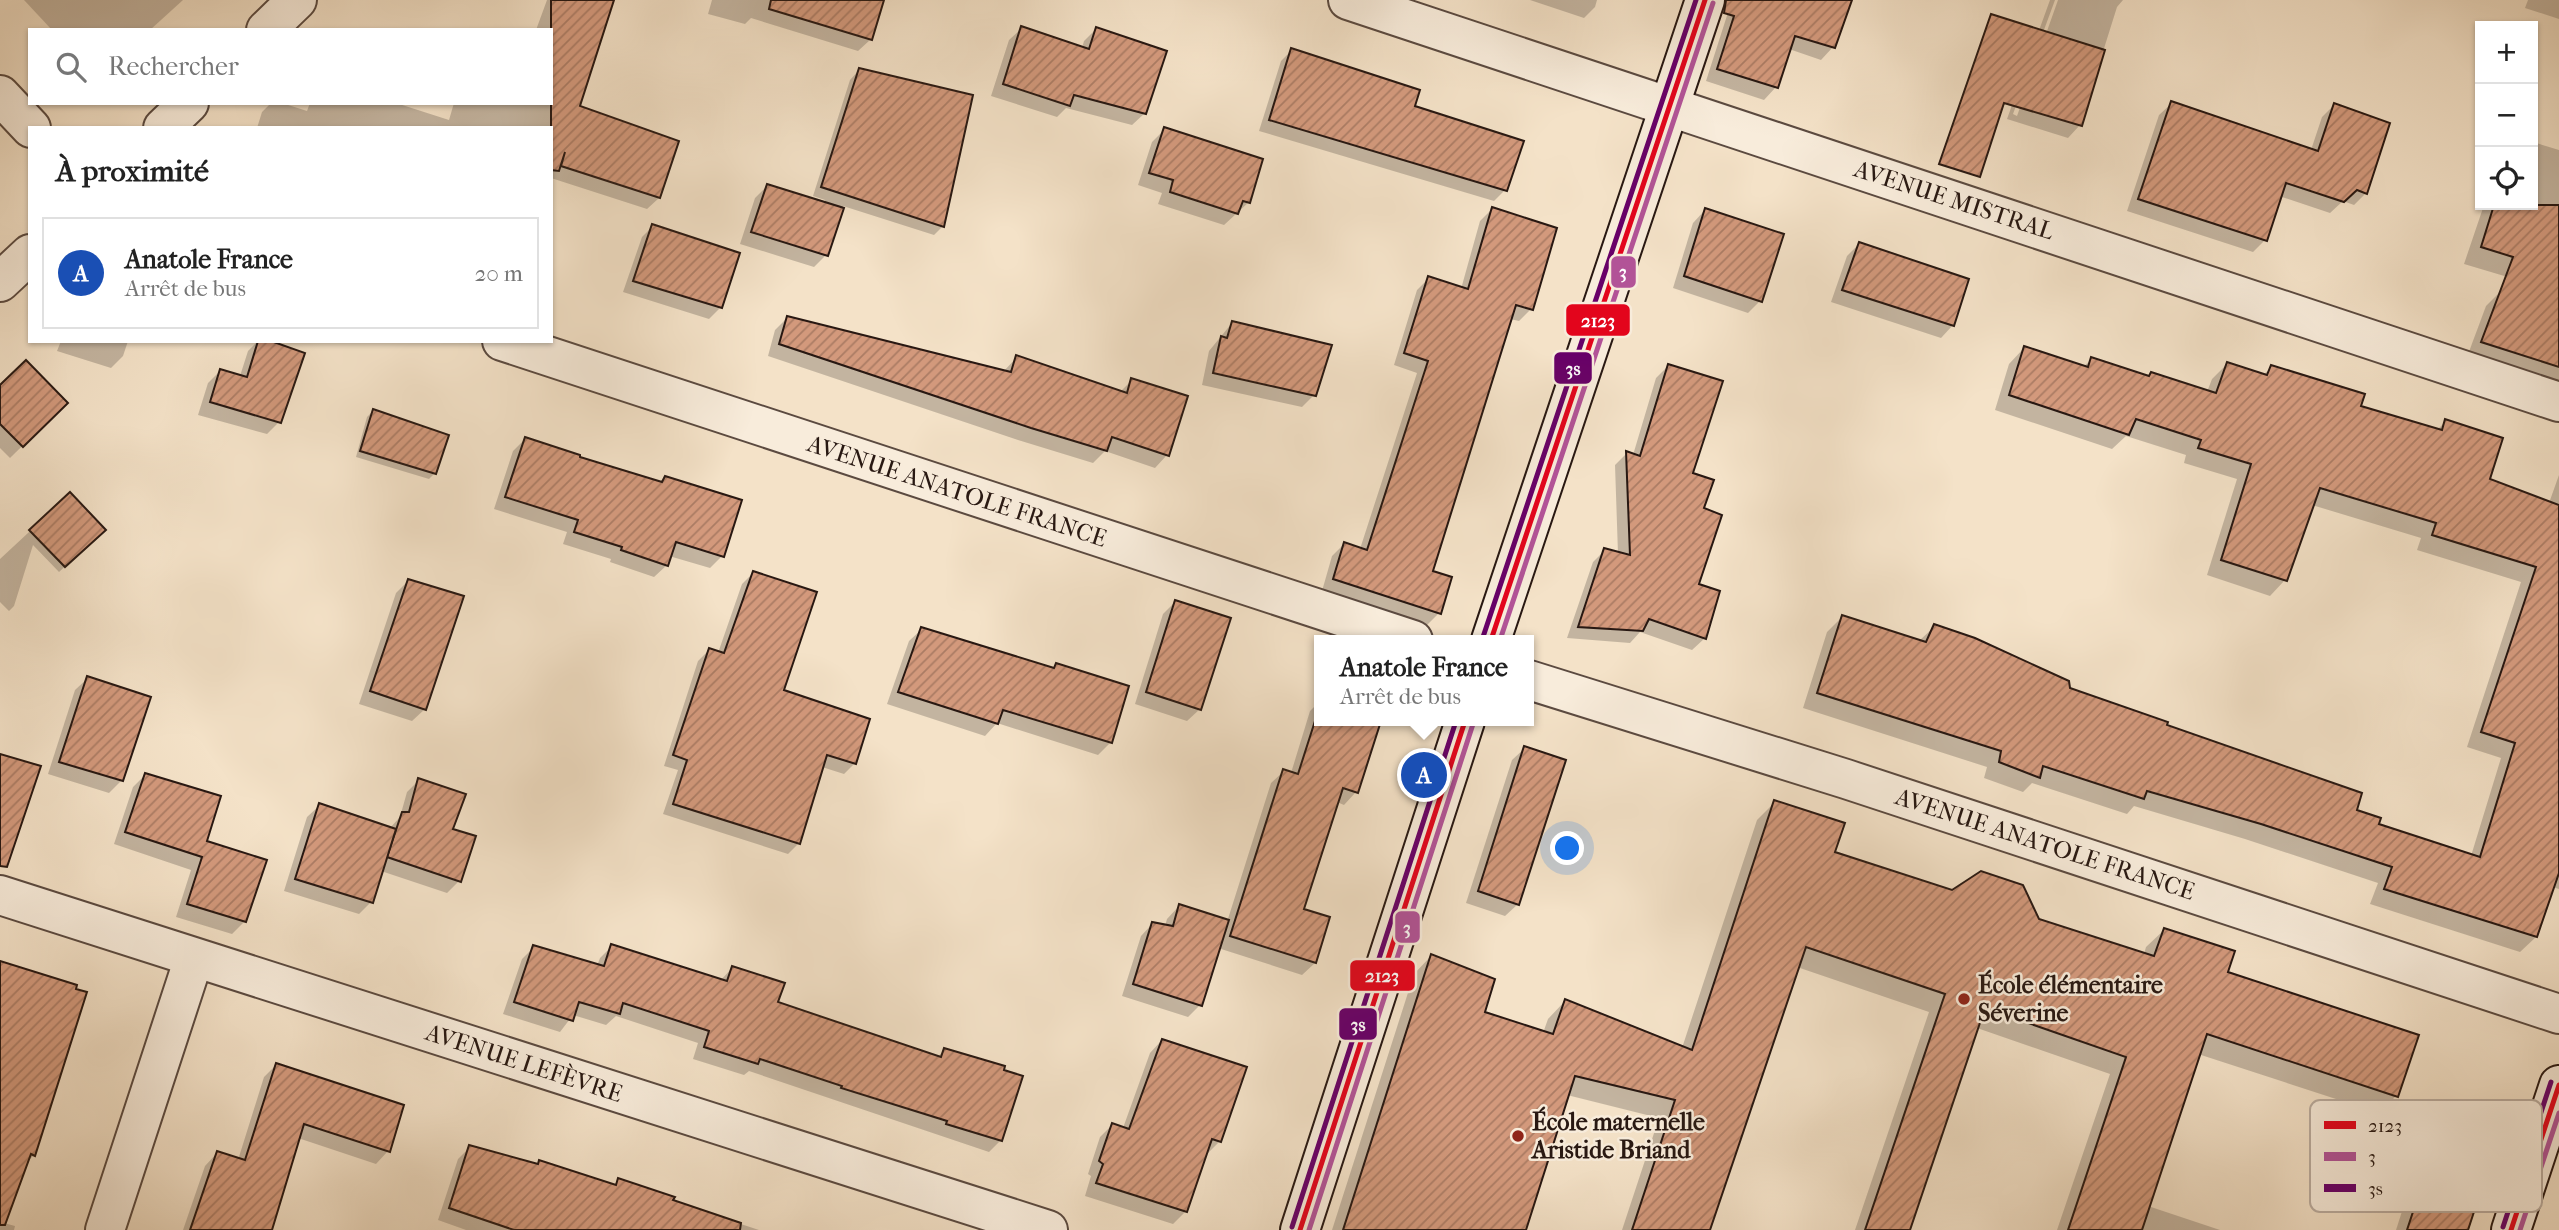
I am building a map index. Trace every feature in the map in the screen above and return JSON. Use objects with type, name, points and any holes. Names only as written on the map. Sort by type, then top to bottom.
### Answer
[{"type":"street","points":[[267,28],[297,0]]},
{"type":"street","name":"AVENUE MISTRAL","points":[[1348,0],[2559,402]]},
{"type":"street","points":[[1493,635],[1705,0]]},
{"type":"street","points":[[0,95],[29,126]]},
{"type":"street","points":[[165,126],[186,105]]},
{"type":"street","points":[[0,282],[28,256]]},
{"type":"street","name":"AVENUE ANATOLE FRANCE","points":[[508,343],[1398,635]]},
{"type":"street","name":"AVENUE ANATOLE FRANCE","points":[[1534,682],[1846,779],[2559,1014]]},
{"type":"street","points":[[1300,1230],[1463,726]]},
{"type":"street","name":"AVENUE LEFÈVRE","points":[[0,895],[1048,1230]]},
{"type":"street","points":[[105,1230],[194,958]]},
{"type":"street","points":[[2542,1136],[2559,1085]]},
{"type":"street","points":[[2511,1230],[2517,1212]]},
{"type":"building","points":[[551,0],[614,0],[580,106],[679,141],[660,198],[561,166],[565,152],[559,171],[553,170]]},
{"type":"building","points":[[771,0],[884,0],[872,40],[769,9]]},
{"type":"building","points":[[1726,0],[1852,0],[1835,48],[1795,36],[1778,88],[1717,69],[1734,16],[1724,13]]},
{"type":"building","points":[[1991,14],[2105,50],[2082,126],[2004,103],[1980,177],[1939,164]]},
{"type":"building","points":[[1021,26],[1089,49],[1096,27],[1167,51],[1146,114],[1074,95],[1070,106],[1003,84]]},
{"type":"building","points":[[1291,48],[1420,90],[1415,106],[1524,141],[1507,191],[1269,120]]},
{"type":"building","points":[[859,68],[973,95],[944,227],[821,187]]},
{"type":"building","points":[[2171,101],[2318,151],[2334,103],[2390,123],[2367,194],[2357,190],[2344,202],[2286,183],[2267,241],[2138,199]]},
{"type":"building","points":[[1164,127],[1263,159],[1250,203],[1243,201],[1238,214],[1170,192],[1173,180],[1149,173]]},
{"type":"building","points":[[767,184],[844,208],[828,256],[751,232]]},
{"type":"building","points":[[2538,205],[2559,205],[2559,367],[2481,342],[2513,257],[2481,247],[2492,210],[2538,210]]},
{"type":"building","points":[[1492,207],[1557,228],[1533,310],[1516,305],[1433,571],[1452,577],[1441,614],[1333,579],[1344,542],[1367,550],[1428,361],[1404,353],[1428,276],[1468,289]]},
{"type":"building","points":[[1705,208],[1784,234],[1762,302],[1684,276]]},
{"type":"building","points":[[652,224],[740,253],[722,308],[633,281]]},
{"type":"building","points":[[1859,242],[1969,279],[1954,326],[1842,290]]},
{"type":"building","points":[[787,316],[1011,372],[1016,355],[1127,393],[1131,378],[1188,396],[1169,456],[1112,437],[1107,451],[779,344]]},
{"type":"building","points":[[1232,321],[1332,345],[1316,396],[1213,373],[1221,336],[1227,338]]},
{"type":"building","points":[[257,343],[277,343],[305,353],[281,423],[210,402],[220,369],[247,377]]},
{"type":"building","points":[[2024,346],[2088,367],[2091,357],[2149,376],[2151,372],[2216,393],[2227,362],[2267,375],[2271,365],[2365,394],[2361,406],[2442,430],[2445,419],[2503,438],[2490,479],[2559,505],[2559,873],[2537,937],[2384,889],[2392,867],[2261,824],[2147,791],[2144,799],[2043,766],[2040,778],[1999,762],[2001,751],[1817,693],[1842,615],[1926,642],[1934,624],[1975,638],[2069,681],[2070,688],[2362,793],[2357,810],[2381,818],[2379,824],[2480,857],[2515,743],[2481,732],[2536,567],[2432,535],[2436,523],[2320,488],[2287,581],[2221,560],[2251,464],[2198,448],[2201,440],[2136,419],[2129,435],[2009,395]]},
{"type":"building","points":[[26,360],[68,403],[23,447],[0,424],[0,385]]},
{"type":"building","points":[[1668,364],[1723,381],[1693,473],[1714,480],[1704,508],[1722,515],[1699,584],[1720,591],[1706,639],[1649,619],[1643,631],[1578,627],[1604,548],[1630,555],[1626,451],[1640,456]]},
{"type":"building","points":[[373,409],[449,435],[436,474],[360,451]]},
{"type":"building","points":[[525,437],[662,482],[665,476],[742,500],[724,557],[676,542],[668,566],[621,550],[622,547],[574,532],[578,520],[505,497]]},
{"type":"building","points":[[70,492],[106,530],[65,567],[29,530]]},
{"type":"building","points":[[753,571],[817,592],[784,690],[870,719],[856,764],[827,755],[800,844],[673,804],[687,760],[673,755],[709,648],[724,653]]},
{"type":"building","points":[[408,579],[464,596],[426,710],[370,691]]},
{"type":"building","points":[[1175,600],[1231,618],[1201,710],[1146,692]]},
{"type":"building","points":[[921,627],[1054,668],[1056,663],[1129,686],[1112,743],[1003,710],[998,724],[898,692]]},
{"type":"building","points":[[87,676],[151,697],[123,781],[59,762]]},
{"type":"building","points":[[1314,724],[1379,726],[1358,793],[1343,788],[1304,909],[1330,917],[1316,963],[1230,936],[1283,769],[1298,774]]},
{"type":"building","points":[[1524,746],[1566,760],[1519,905],[1478,891]]},
{"type":"building","points":[[0,754],[41,766],[7,867],[0,866]]},
{"type":"building","points":[[145,773],[221,796],[207,841],[267,860],[246,922],[187,904],[202,857],[125,832]]},
{"type":"building","points":[[418,778],[466,794],[453,829],[476,836],[461,882],[387,857],[402,812],[409,812]]},
{"type":"building","points":[[1774,800],[1845,823],[1835,852],[1952,890],[1981,871],[2023,885],[2039,919],[2154,956],[2164,928],[2235,951],[2228,972],[2419,1035],[2398,1097],[2207,1034],[2142,1230],[2068,1230],[2126,1057],[1985,1008],[1910,1230],[1865,1230],[1945,994],[1806,947],[1710,1230],[1632,1230],[1675,1100],[1575,1076],[1526,1230],[1343,1230],[1431,954],[1495,979],[1485,1012],[1553,1034],[1565,999],[1692,1050]]},
{"type":"building","points":[[319,803],[396,829],[373,903],[295,879]]},
{"type":"building","points":[[1179,904],[1229,920],[1202,1006],[1133,984],[1152,922],[1173,926]]},
{"type":"building","points":[[611,944],[727,981],[732,966],[785,983],[778,1002],[941,1057],[944,1048],[1005,1066],[1004,1070],[1023,1076],[1002,1141],[760,1059],[758,1064],[704,1047],[709,1031],[623,1003],[620,1014],[579,1002],[573,1021],[514,1002],[533,945],[604,966]]},
{"type":"building","points":[[0,961],[77,985],[76,989],[87,992],[35,1156],[31,1154],[5,1225],[0,1225]]},
{"type":"building","points":[[1162,1039],[1247,1067],[1221,1142],[1212,1139],[1187,1212],[1096,1183],[1103,1164],[1099,1161],[1112,1123],[1129,1129]]},
{"type":"building","points":[[276,1063],[404,1105],[390,1152],[304,1124],[272,1230],[190,1230],[217,1151],[245,1160]]},
{"type":"building","points":[[469,1145],[538,1164],[539,1160],[616,1185],[618,1178],[741,1223],[740,1230],[514,1230],[449,1208]]},
{"type":"building","points":[[2413,1212],[2474,1212],[2468,1230],[2407,1230]]},
{"type":"transit line","name":"3s","points":[[1484,635],[1696,0]]},
{"type":"transit line","name":"2123","points":[[1493,635],[1705,0]]},
{"type":"transit line","name":"3","points":[[1502,635],[1713,3]]},
{"type":"transit line","name":"3s","points":[[1292,1227],[1454,726]]},
{"type":"transit line","name":"2123","points":[[1300,1230],[1463,726]]},
{"type":"transit line","name":"3","points":[[1309,1230],[1472,726]]},
{"type":"transit line","name":"3s","points":[[2542,1109],[2551,1082]]},
{"type":"transit line","name":"2123","points":[[2542,1136],[2559,1085]]},
{"type":"transit line","name":"3","points":[[2542,1164],[2559,1113]]},
{"type":"transit line","name":"3s","points":[[2503,1227],[2508,1212]]},
{"type":"transit line","name":"2123","points":[[2511,1230],[2517,1212]]},
{"type":"transit line","name":"3","points":[[2520,1230],[2526,1212]]},
{"type":"place","name":"Anatole France","points":[[1424,775]]},
{"type":"place","name":"École élémentaire Séverine","points":[[1964,999]]},
{"type":"place","name":"École maternelle Aristide Briand","points":[[1518,1136]]}]
